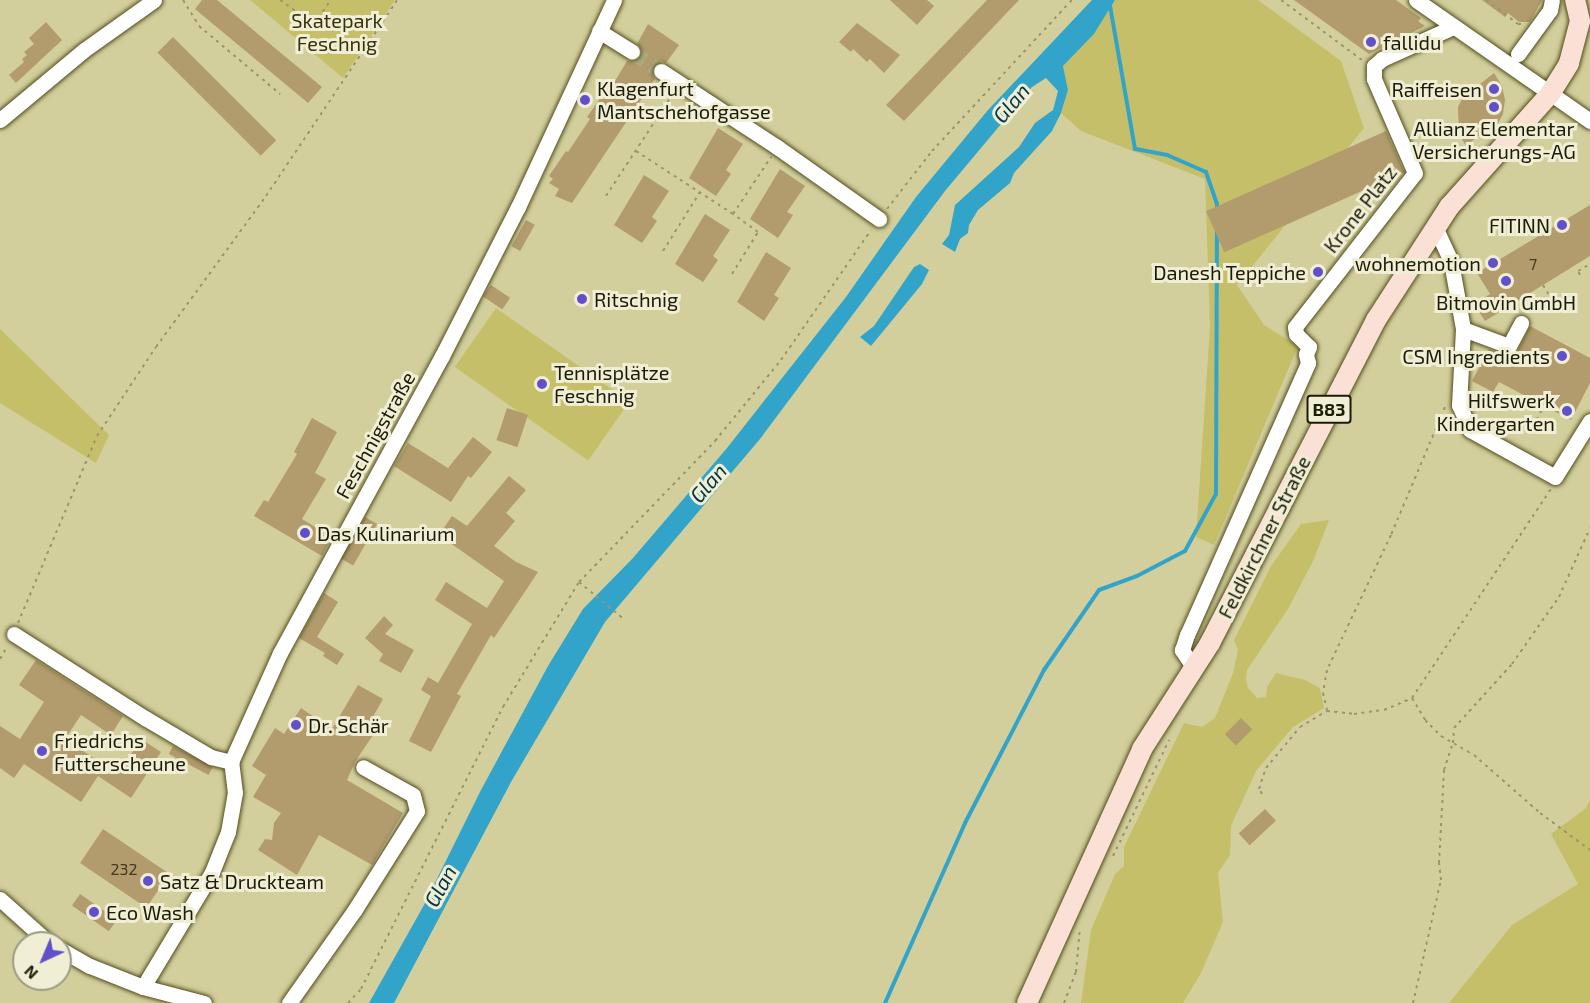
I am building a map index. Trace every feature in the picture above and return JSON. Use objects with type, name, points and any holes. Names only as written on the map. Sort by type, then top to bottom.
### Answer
[{"type":"main road","name":"Feldkirchner Straße","points":[[1026,1003],[1142,749],[1210,643],[1376,320],[1435,227],[1473,178],[1550,94],[1569,63],[1580,21],[1575,0]]},
{"type":"street","points":[[0,120],[84,50],[154,0]]},
{"type":"street","name":"Feschnigstraße","points":[[231,762],[280,653],[322,573],[386,462],[518,207],[614,0]]},
{"type":"street","points":[[1416,0],[1590,121]]},
{"type":"street","points":[[1518,54],[1551,10],[1552,0]]},
{"type":"street","points":[[1374,69],[1382,59],[1453,27]]},
{"type":"street","points":[[599,31],[632,52]]},
{"type":"street","name":"Krone Platz","points":[[1194,668],[1182,650],[1187,635],[1308,363],[1309,347],[1296,334],[1295,327],[1415,173],[1374,79],[1374,69]]},
{"type":"street","points":[[661,71],[777,147],[879,219]]},
{"type":"street","points":[[1435,227],[1451,262],[1463,329],[1458,385],[1459,405],[1470,430],[1555,477],[1590,421]]},
{"type":"street","points":[[1463,329],[1509,346],[1521,323]]},
{"type":"street","points":[[14,634],[145,718],[210,756],[231,762],[235,793],[228,832],[212,872],[143,987]]},
{"type":"street","points":[[289,1003],[354,911],[417,811],[413,795],[363,766]]},
{"type":"street","points":[[0,899],[36,931]]},
{"type":"street","points":[[72,956],[90,966],[143,987],[204,1003]]},
{"type":"path","points":[[183,0],[199,27],[280,93]]},
{"type":"path","points":[[280,0],[314,24],[331,0]]},
{"type":"path","points":[[0,659],[14,634],[97,436],[156,347],[266,196],[397,0]]},
{"type":"path","points":[[348,1003],[361,989],[503,707],[579,582],[715,441],[781,360],[879,219],[932,151],[1072,0]]},
{"type":"path","points":[[1281,0],[1374,69]]},
{"type":"path","points":[[1486,0],[1507,15]]},
{"type":"path","points":[[606,196],[679,84]]},
{"type":"path","points":[[733,214],[777,147]]},
{"type":"path","points":[[636,151],[758,232],[732,274]]},
{"type":"path","points":[[663,251],[700,192]]},
{"type":"path","points":[[1580,275],[1578,271],[1590,264]]},
{"type":"path","points":[[1543,285],[1549,295]]},
{"type":"path","points":[[1328,711],[1323,693],[1327,670],[1391,535],[1443,411],[1458,385]]},
{"type":"path","points":[[1530,433],[1544,406]]},
{"type":"path","points":[[1262,794],[1259,789],[1266,768],[1300,727],[1328,711],[1354,714],[1384,710],[1412,698],[1555,484]]},
{"type":"path","points":[[1413,1003],[1441,880],[1439,863],[1444,770],[1453,743],[1454,728],[1512,664],[1559,597],[1590,528]]},
{"type":"path","points":[[579,582],[625,620]]},
{"type":"path","points":[[1412,698],[1425,720],[1453,743],[1473,755],[1540,813],[1590,850]]},
{"type":"path","points":[[1112,858],[1173,730]]},
{"type":"path","points":[[1064,1003],[1076,972],[1081,922]]},
{"type":"green space","name":"Skatepark Feschnig","points":[[250,0],[395,0],[343,78]]},
{"type":"green space","points":[[1115,0],[1258,0],[1341,61],[1364,128],[1237,285],[1264,325],[1298,346],[1214,545],[1196,537],[1210,326],[1205,179],[1081,131],[1061,113],[1068,90],[1063,66],[1094,34]]},
{"type":"green space","name":"Tennisplätze Feschnig","points":[[496,308],[630,401],[588,460],[455,367]]},
{"type":"green space","points":[[0,329],[109,435],[96,463],[0,403]]},
{"type":"green space","points":[[1329,520],[1314,559],[1288,609],[1247,670],[1246,680],[1248,688],[1257,698],[1266,697],[1267,687],[1276,673],[1305,680],[1320,688],[1324,708],[1293,727],[1256,771],[1231,826],[1230,855],[1218,873],[1223,922],[1201,973],[1183,1003],[1081,1003],[1091,930],[1115,874],[1124,866],[1124,847],[1184,723],[1202,727],[1215,718],[1233,673],[1238,650],[1234,640],[1271,566],[1301,524]]},
{"type":"green space","points":[[1590,800],[1590,1003],[1449,1003],[1512,925],[1578,884],[1551,834],[1585,809]]},
{"type":"water","name":"Glan","points":[[1092,0],[1115,0],[1094,34],[1063,66],[1068,90],[1061,113],[1052,131],[1014,173],[1010,183],[978,210],[969,225],[968,233],[960,239],[955,252],[942,244],[949,235],[955,205],[1019,147],[1035,123],[1053,110],[1058,91],[1046,78],[1032,87],[945,191],[760,439],[605,622],[511,782],[394,1003],[369,1003],[424,905],[481,790],[548,666],[583,609],[633,558],[727,448],[846,297],[916,197],[988,110]]},
{"type":"water","points":[[920,264],[929,270],[922,284],[871,346],[860,337],[874,326],[914,267]]},
{"type":"building","points":[[202,0],[217,0],[322,87],[308,103],[195,9]]},
{"type":"building","points":[[890,0],[927,0],[934,6],[917,25]]},
{"type":"building","points":[[987,0],[1019,0],[904,121],[886,105]]},
{"type":"building","points":[[1294,0],[1396,0],[1421,18],[1418,21],[1425,26],[1369,54]]},
{"type":"building","points":[[1482,0],[1542,0],[1530,22],[1519,22],[1508,13],[1505,17]]},
{"type":"building","points":[[46,22],[62,40],[16,83],[9,75],[24,62],[22,59],[27,55],[24,52],[34,44],[29,38]]},
{"type":"building","points":[[857,23],[900,55],[884,73],[870,59],[867,62],[853,49],[851,52],[839,42]]},
{"type":"building","points":[[648,24],[679,45],[666,63],[661,61],[653,65],[651,71],[655,79],[572,203],[555,196],[559,189],[549,183],[553,179],[549,176],[566,151],[568,152],[590,119],[587,117],[613,80],[615,81],[627,61],[636,61],[640,58],[642,52],[637,44]]},
{"type":"building","points":[[173,37],[276,140],[261,156],[157,53]]},
{"type":"building","points":[[1494,73],[1502,86],[1505,100],[1503,114],[1496,127],[1485,136],[1482,133],[1466,146],[1459,134],[1458,107],[1464,95],[1473,85],[1475,88]]},
{"type":"building","points":[[718,128],[743,144],[726,170],[731,174],[716,196],[689,178]]},
{"type":"building","points":[[1386,131],[1404,172],[1224,252],[1206,211]]},
{"type":"building","points":[[780,169],[805,186],[787,212],[793,215],[778,238],[750,219]]},
{"type":"building","points":[[644,175],[669,191],[652,217],[657,221],[642,243],[614,225]]},
{"type":"building","points":[[1590,205],[1590,256],[1485,321],[1474,304],[1490,294],[1477,273]]},
{"type":"building","points":[[705,214],[730,230],[713,256],[718,260],[703,282],[675,264]]},
{"type":"building","points":[[526,220],[535,225],[520,251],[511,246]]},
{"type":"building","points":[[766,252],[791,268],[774,295],[779,298],[764,321],[737,302]]},
{"type":"building","points":[[491,285],[510,298],[502,309],[483,297]]},
{"type":"building","points":[[1530,326],[1590,358],[1590,383],[1571,420],[1499,382],[1493,392],[1472,381],[1489,349],[1513,360]]},
{"type":"building","points":[[507,408],[528,415],[517,447],[496,440]]},
{"type":"building","points":[[312,418],[337,432],[315,473],[326,479],[302,519],[332,537],[322,556],[254,516],[264,500],[268,502],[297,454],[294,452]]},
{"type":"building","points":[[473,437],[492,452],[471,478],[468,476],[451,502],[394,466],[408,443],[448,468]]},
{"type":"building","points":[[509,476],[526,490],[506,513],[515,521],[494,546],[516,562],[538,572],[494,638],[491,635],[457,694],[461,696],[431,752],[409,741],[431,696],[421,690],[428,677],[438,683],[472,624],[435,600],[446,582],[487,608],[504,581],[439,535],[452,516],[467,526]]},
{"type":"building","points":[[365,517],[377,524],[353,566],[341,559]]},
{"type":"building","points":[[324,593],[338,602],[317,637],[344,654],[337,665],[323,656],[325,653],[299,638]]},
{"type":"building","points":[[384,616],[393,625],[385,634],[414,650],[401,673],[379,661],[383,654],[365,638]]},
{"type":"building","points":[[36,660],[123,716],[111,735],[81,715],[65,739],[118,774],[141,739],[161,752],[131,798],[98,776],[81,802],[24,764],[14,778],[0,768],[0,726],[20,739],[44,702],[19,685]]},
{"type":"building","points":[[358,685],[383,699],[365,731],[373,735],[355,762],[347,780],[403,813],[372,865],[319,835],[297,875],[258,850],[265,839],[272,840],[274,823],[281,813],[253,797],[266,775],[252,766],[275,728],[284,734],[301,708],[332,729]]},
{"type":"building","points":[[1241,718],[1252,729],[1236,746],[1225,734]]},
{"type":"building","points":[[173,746],[213,767],[209,775],[169,754]]},
{"type":"building","points":[[1265,809],[1276,821],[1250,845],[1239,834]]},
{"type":"building","points":[[103,829],[169,874],[146,908],[80,863]]},
{"type":"building","name":"Eco Wash","points":[[80,894],[117,920],[109,931],[72,905]]},
{"type":"waterway","points":[[885,1003],[965,823],[1044,670],[1099,590],[1137,576],[1185,551],[1216,494],[1217,204],[1206,172],[1167,155],[1135,149],[1109,0]]},
{"type":"tunnel","points":[[632,52],[661,71]]},
{"type":"place","name":"fallidu","points":[[1371,42]]},
{"type":"place","name":"Raiffeisen","points":[[1494,89]]},
{"type":"place","name":"Klagenfurt Mantschehofgasse","points":[[585,100]]},
{"type":"place","name":"Allianz Elementar Versicherungs-AG","points":[[1494,107]]},
{"type":"place","name":"FITINN","points":[[1562,225]]},
{"type":"place","name":"wohnemotion","points":[[1493,263]]},
{"type":"place","name":"Danesh Teppiche","points":[[1318,272]]},
{"type":"place","name":"Bitmovin GmbH","points":[[1506,281]]},
{"type":"place","name":"Ritschnig","points":[[582,299]]},
{"type":"place","name":"CSM Ingredients","points":[[1562,356]]},
{"type":"place","name":"Tennisplätze Feschnig","points":[[542,384]]},
{"type":"place","name":"Hilfswerk Kindergarten","points":[[1567,411]]},
{"type":"place","name":"Das Kulinarium","points":[[305,533]]},
{"type":"place","name":"Dr. Schär","points":[[296,725]]},
{"type":"place","name":"Friedrichs Futterscheune","points":[[42,751]]},
{"type":"place","name":"Satz & Druckteam","points":[[148,881]]},
{"type":"place","name":"Eco Wash","points":[[94,912]]}]
